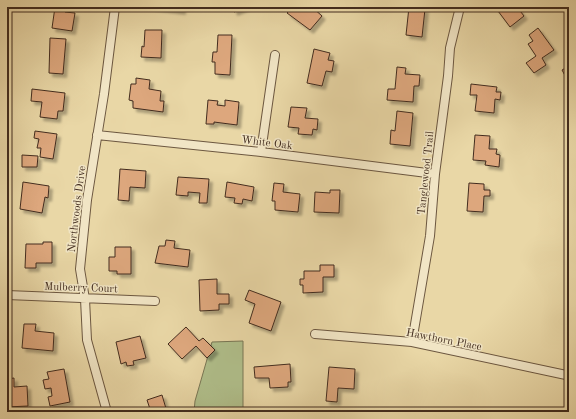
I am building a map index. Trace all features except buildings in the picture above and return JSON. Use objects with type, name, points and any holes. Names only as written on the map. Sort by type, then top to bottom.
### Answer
[{"type":"street","name":"Northwoods Drive","points":[[107,412],[87,340],[86,299],[80,269],[83,231],[115,7]]},
{"type":"street","name":"Tanglewood Trail","points":[[412,342],[430,236],[435,174],[448,76],[450,48],[460,7]]},
{"type":"street","points":[[261,152],[275,55]]},
{"type":"street","name":"White Oak","points":[[97,135],[261,152],[435,174]]},
{"type":"street","name":"Mulberry Court","points":[[7,295],[155,301]]},
{"type":"street","name":"Hawthorn Place","points":[[315,334],[412,342],[566,375]]},
{"type":"green space","points":[[243,341],[243,412],[194,412],[195,401],[212,342]]}]
